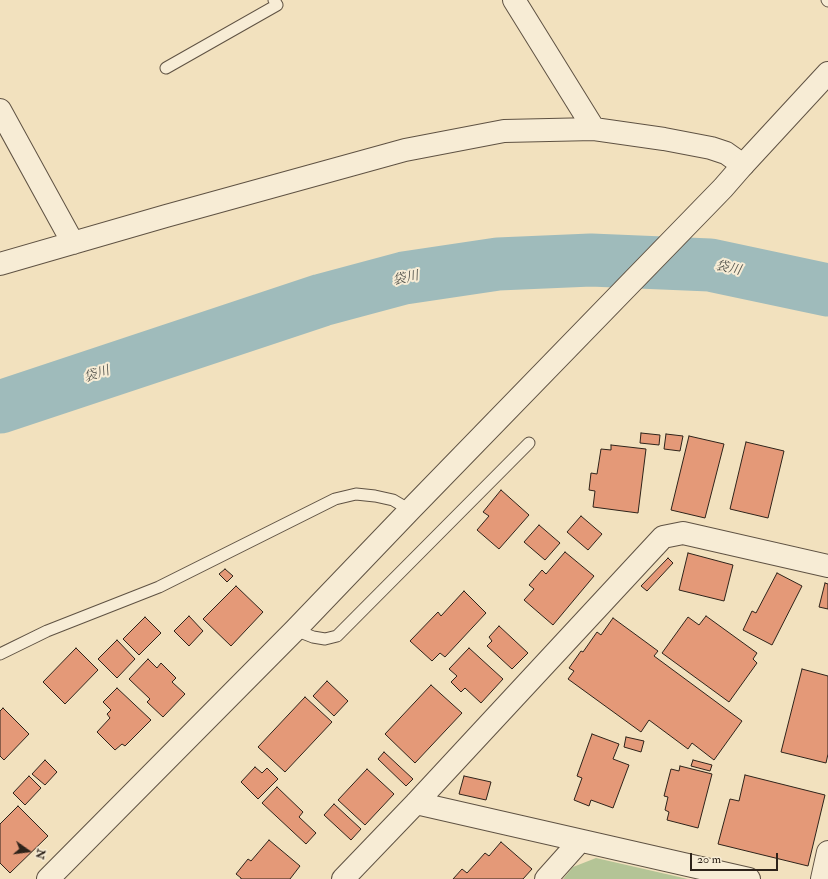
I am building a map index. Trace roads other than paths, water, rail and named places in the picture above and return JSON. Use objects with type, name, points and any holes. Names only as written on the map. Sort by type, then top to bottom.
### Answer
[{"type":"street","points":[[514,0],[594,130]]},
{"type":"street","points":[[48,879],[295,630],[723,188],[828,73]]},
{"type":"street","points":[[0,110],[73,243]]},
{"type":"street","points":[[0,264],[173,214],[405,150],[504,131],[594,130],[664,139],[711,148],[726,153],[743,165]]},
{"type":"street","points":[[343,879],[416,803],[663,537],[683,533],[828,566]]},
{"type":"street","points":[[416,803],[749,879]]},
{"type":"street","points":[[546,879],[580,841]]},
{"type":"street","points":[[822,879],[828,852]]},
{"type":"lane","points":[[166,68],[277,5],[274,0]]},
{"type":"lane","points":[[295,630],[313,637],[325,639],[337,636],[529,443]]},
{"type":"lane","points":[[0,654],[48,631],[159,587],[335,499],[356,494],[375,496],[393,500],[410,510]]},
{"type":"waterway","name":"袋川","points":[[0,407],[322,300],[404,278],[498,264],[591,260],[710,265],[828,290]]}]
